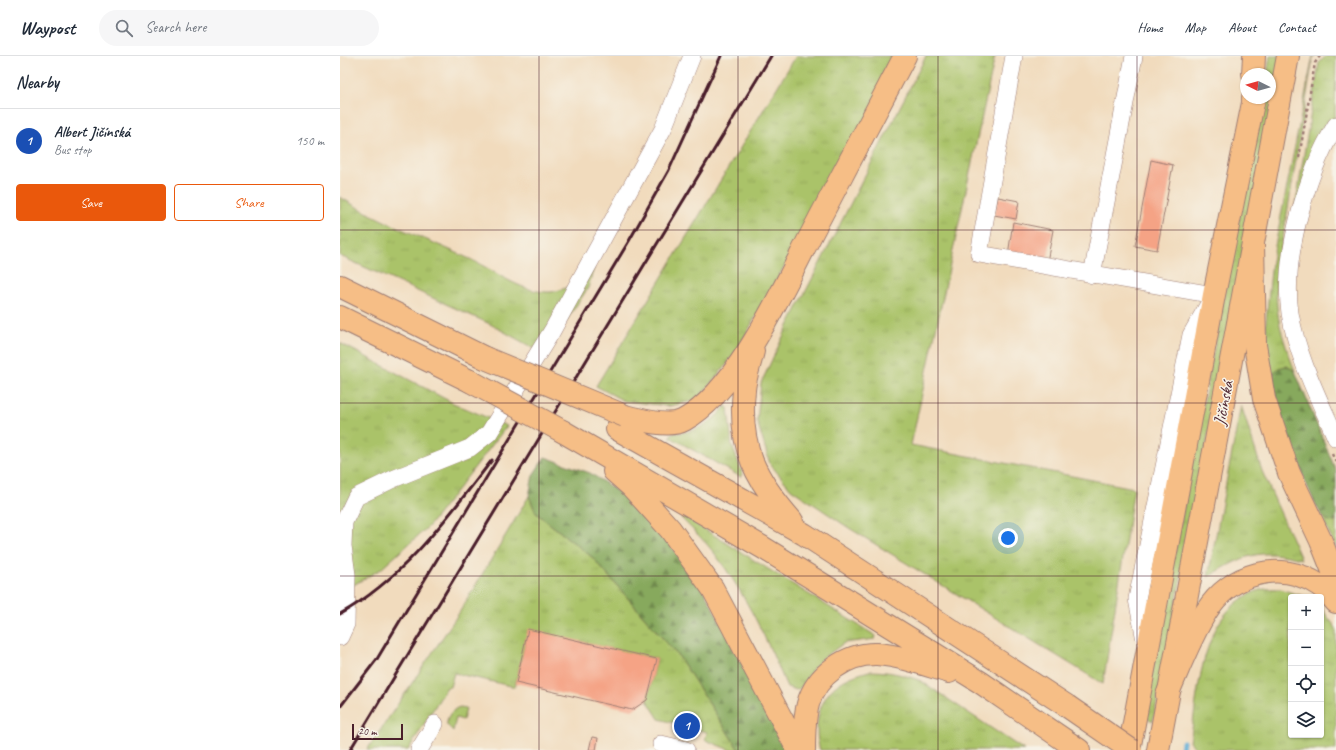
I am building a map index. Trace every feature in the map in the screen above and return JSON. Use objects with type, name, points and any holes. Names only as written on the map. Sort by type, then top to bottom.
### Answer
[{"type":"main road","points":[[621,423],[642,421],[660,423],[682,421],[699,411],[723,385],[755,341],[905,56]]},
{"type":"main road","points":[[1253,68],[1254,56]]},
{"type":"main road","points":[[1259,68],[1262,56]]},
{"type":"main road","name":"Jičínská","points":[[1158,750],[1288,56]]},
{"type":"main road","name":"Jičínská","points":[[1130,750],[1214,295],[1252,104]]},
{"type":"main road","points":[[1253,243],[1255,346],[1264,399],[1289,472],[1321,541],[1336,579]]},
{"type":"main road","points":[[340,286],[621,423],[804,534],[1067,706],[1130,750]]},
{"type":"main road","points":[[340,317],[470,381],[762,547],[980,682],[1071,744]]},
{"type":"main road","points":[[755,341],[744,389],[743,416],[746,443],[755,470],[770,495],[804,534]]},
{"type":"main road","points":[[601,456],[632,487],[670,529],[713,589],[798,750]]},
{"type":"main road","points":[[1168,696],[1195,632],[1206,611],[1219,597],[1241,579],[1265,571],[1285,571],[1295,573],[1320,586],[1336,602]]},
{"type":"main road","points":[[804,750],[804,729],[808,703],[821,679],[837,666],[854,657],[876,654],[894,657],[919,663],[980,682]]},
{"type":"lane","points":[[340,637],[346,624],[348,575],[343,546],[344,522],[356,497],[393,479],[470,448],[489,433],[552,331],[663,129],[692,56]]},
{"type":"lane","points":[[1014,56],[978,254],[1214,295]]},
{"type":"lane","points":[[1092,275],[1134,56]]},
{"type":"lane","points":[[1336,125],[1317,160],[1299,215],[1290,270],[1289,290],[1290,314],[1300,349],[1336,438]]},
{"type":"lane","points":[[422,746],[438,731]]},
{"type":"lane","points":[[661,744],[686,750]]},
{"type":"green space","points":[[796,56],[903,56],[733,357],[697,400],[669,406],[624,401],[596,386]]},
{"type":"green space","points":[[926,56],[995,56],[911,445],[1134,488],[1103,684],[849,528],[791,489],[770,464],[757,421],[761,383],[788,326]]},
{"type":"green space","points":[[1270,56],[1281,56],[1276,82],[1276,68],[1268,68]]},
{"type":"green space","points":[[1313,56],[1315,56],[1313,58],[1277,273],[1276,287],[1282,334],[1295,371],[1287,367],[1280,368],[1274,372],[1271,380],[1266,321],[1272,261]]},
{"type":"green space","points":[[1326,56],[1336,56],[1335,118],[1294,215],[1319,63]]},
{"type":"green space","points":[[1261,104],[1272,104],[1153,722],[1144,715]]},
{"type":"green space","points":[[340,197],[372,215],[472,260],[508,280],[536,291],[553,292],[566,288],[594,267],[588,288],[544,354],[490,324],[340,256]]},
{"type":"green space","points":[[340,343],[453,403],[507,426],[429,526],[381,569],[343,591],[340,586]]},
{"type":"green space","points":[[1287,366],[1295,371],[1336,471],[1336,522],[1329,521],[1324,517],[1316,505],[1291,444],[1277,400],[1273,384],[1273,375],[1280,367]]},
{"type":"green space","points":[[1241,405],[1262,471],[1301,559],[1274,554],[1262,554],[1232,563],[1208,577]]},
{"type":"green space","points":[[726,406],[728,408],[732,446],[743,475],[741,477],[670,437],[672,433],[688,432],[702,426],[715,418]]},
{"type":"green space","points":[[545,457],[590,473],[625,496],[649,518],[699,581],[787,750],[739,750],[680,658],[592,557],[536,513],[529,496],[533,475]]},
{"type":"green space","points":[[529,496],[536,513],[592,557],[680,658],[739,750],[730,750],[705,740],[707,732],[659,719],[647,700],[657,659],[528,630],[515,687],[454,673],[450,687],[447,687],[408,750],[367,750],[459,613]]},
{"type":"green space","points":[[1320,513],[1327,520],[1336,522],[1336,548]]},
{"type":"green space","points":[[683,516],[876,636],[875,639],[844,643],[823,658],[814,667],[801,687],[797,690],[787,687],[764,635],[746,601],[726,569],[711,549],[681,518]]},
{"type":"green space","points":[[1281,589],[1297,594],[1288,594],[1288,738],[1324,738],[1324,612],[1336,628],[1336,750],[1197,750],[1190,742],[1196,699],[1206,654],[1214,633],[1225,615],[1240,600],[1260,590]]},
{"type":"green space","points":[[869,671],[895,673],[921,681],[1024,750],[820,750],[817,722],[822,704],[833,689],[843,681]]},
{"type":"green space","points":[[460,707],[466,708],[463,720],[456,718],[453,731],[447,725],[447,719],[452,711]]},
{"type":"building","points":[[1151,160],[1173,165],[1157,250],[1135,246]]},
{"type":"building","points":[[998,197],[1019,201],[1016,219],[994,215]]},
{"type":"building","points":[[1013,222],[1053,230],[1047,262],[1008,255]]},
{"type":"building","points":[[528,629],[657,659],[647,700],[632,710],[516,683]]},
{"type":"building","points":[[592,737],[598,738],[596,750],[589,750]]},
{"type":"waterway","points":[[1182,750],[1183,742]]},
{"type":"railway","points":[[340,707],[377,659],[629,241],[669,170],[721,56]]},
{"type":"railway","points":[[350,750],[771,56]]},
{"type":"railway","points":[[340,614],[385,583],[424,545],[492,460]]},
{"type":"place","name":"Albert Jičínská","points":[[687,726]]}]
